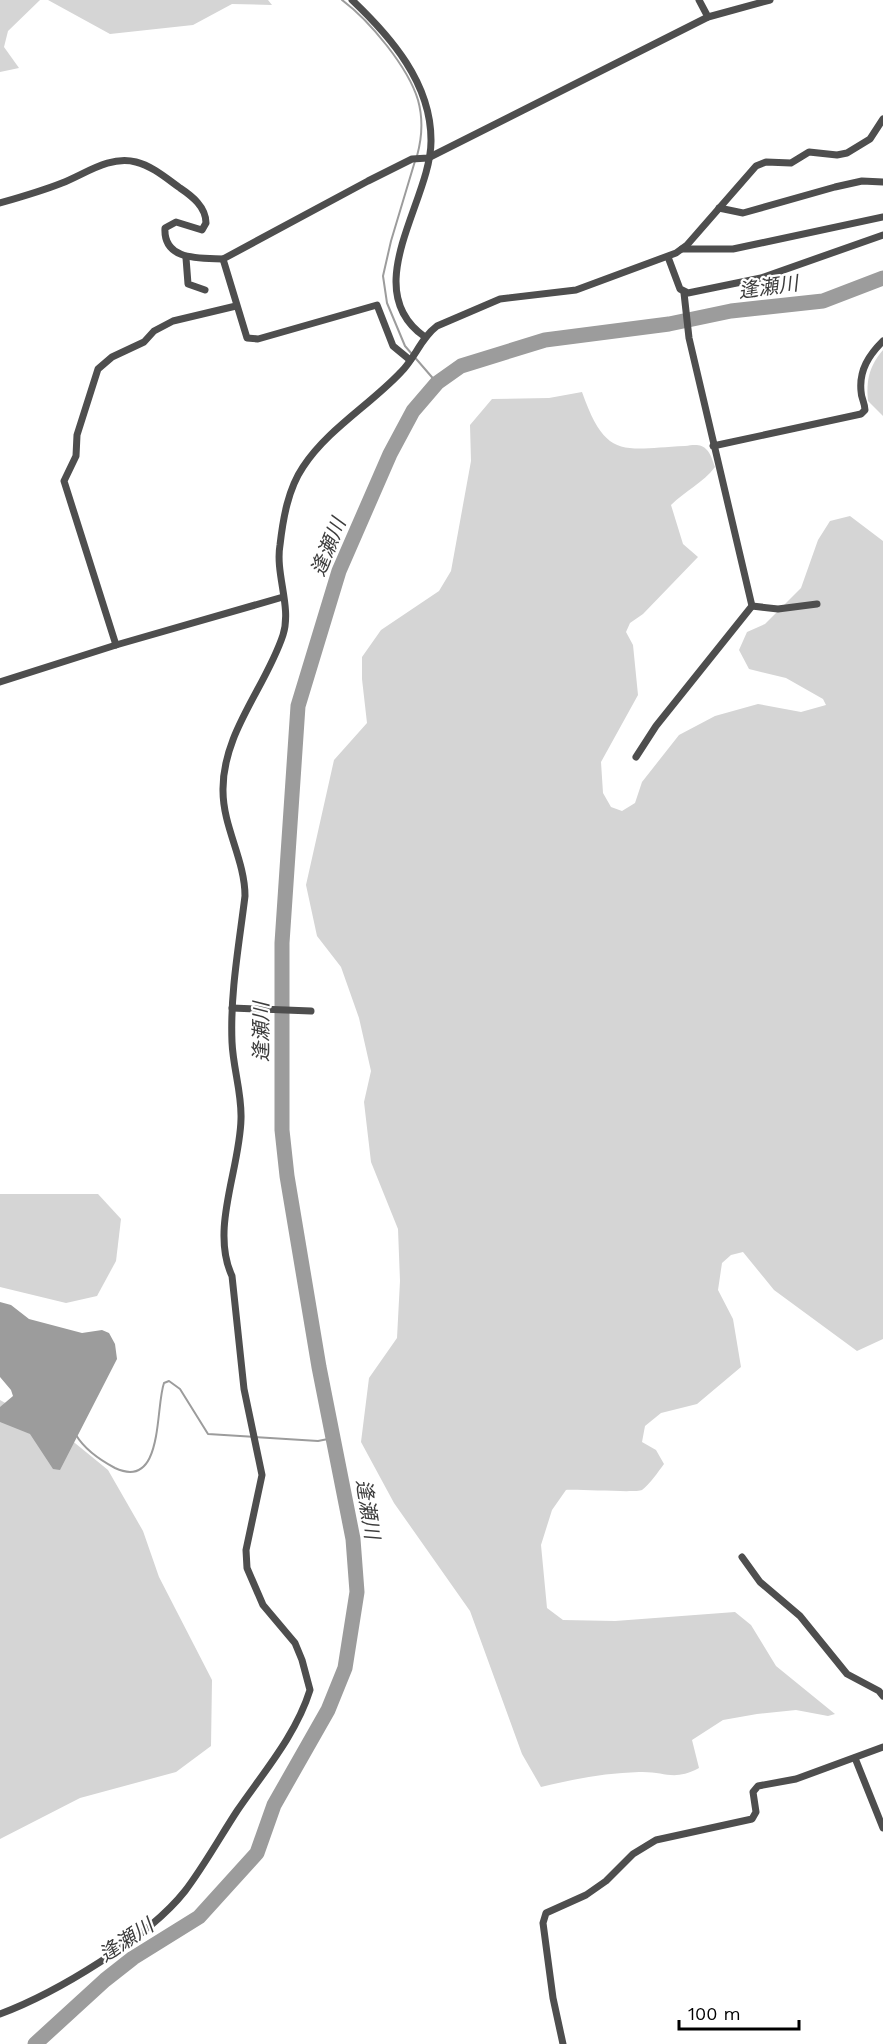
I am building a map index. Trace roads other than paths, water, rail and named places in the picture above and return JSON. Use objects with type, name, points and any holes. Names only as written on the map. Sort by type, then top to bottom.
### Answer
[{"type":"street","points":[[352,0],[377,24],[416,78],[423,94],[430,124],[431,142],[396,265],[398,293],[405,316],[411,325],[425,337]]},
{"type":"street","points":[[699,0],[708,17]]},
{"type":"street","points":[[0,203],[63,183],[114,161],[138,162],[155,170],[186,192],[199,204],[206,217],[207,223],[202,230],[176,222],[165,228],[164,235],[172,250],[186,258],[223,259],[412,159],[425,158],[708,17],[770,0]]},
{"type":"street","points":[[0,2014],[82,1973],[162,1914],[184,1891],[229,1828],[236,1812],[269,1769],[310,1690],[295,1643],[263,1605],[252,1585],[248,1568],[246,1550],[262,1475],[244,1389],[232,1276],[225,1261],[225,1224],[242,1120],[232,1045],[232,1008],[245,885],[224,816],[224,773],[233,739],[284,633],[283,597],[278,566],[279,546],[296,480],[309,459],[356,412],[402,371],[425,337],[437,326],[500,299],[576,290],[668,257],[682,249],[756,166],[766,162],[791,163],[809,152],[837,155],[847,153],[868,141],[883,119]]},
{"type":"street","points":[[719,208],[743,213],[862,181],[883,182]]},
{"type":"street","points":[[682,249],[732,249],[883,217]]},
{"type":"street","points":[[684,296],[761,278],[883,235]]},
{"type":"street","points":[[668,257],[684,296],[688,330],[713,446],[752,606]]},
{"type":"street","points":[[186,258],[188,284],[205,290]]},
{"type":"street","points":[[223,259],[246,336],[253,340],[377,305],[393,346],[411,358]]},
{"type":"street","points":[[116,645],[64,481],[76,456],[79,426],[98,369],[112,357],[144,342],[154,331],[173,321],[236,306]]},
{"type":"street","points":[[713,446],[861,414],[865,410],[861,394],[861,372],[873,350],[883,341]]},
{"type":"street","points":[[0,682],[116,645],[283,597]]},
{"type":"street","points":[[752,606],[778,609],[817,604]]},
{"type":"street","points":[[636,757],[656,726],[752,606]]},
{"type":"street","points":[[232,1008],[311,1011]]},
{"type":"street","points":[[742,1557],[760,1582],[800,1616],[847,1674],[879,1691],[883,1696]]},
{"type":"street","points":[[563,2044],[553,1998],[543,1923],[546,1913],[586,1895],[612,1875],[633,1854],[656,1840],[752,1819],[756,1812],[753,1792],[758,1786],[796,1779],[883,1747]]},
{"type":"street","points":[[855,1758],[883,1827]]},
{"type":"waterway","points":[[342,0],[376,32],[397,59],[413,87],[420,107],[421,121],[417,156]]},
{"type":"waterway","points":[[415,161],[383,276],[387,303],[405,346],[437,383]]},
{"type":"waterway","name":"逢瀬川","points":[[35,2044],[105,1980],[133,1958],[199,1917],[257,1853],[274,1805],[328,1710],[345,1668],[357,1592],[353,1539],[319,1367],[287,1176],[282,1130],[282,943],[298,706],[339,571],[390,454],[413,411],[437,383],[461,366],[545,340],[669,324],[731,311],[823,301],[883,278]]},
{"type":"waterway","points":[[76,1435],[93,1454],[115,1468],[131,1472],[142,1468],[150,1458],[155,1444],[161,1395],[164,1383],[169,1381],[180,1389],[208,1434],[318,1441],[333,1438]]}]
